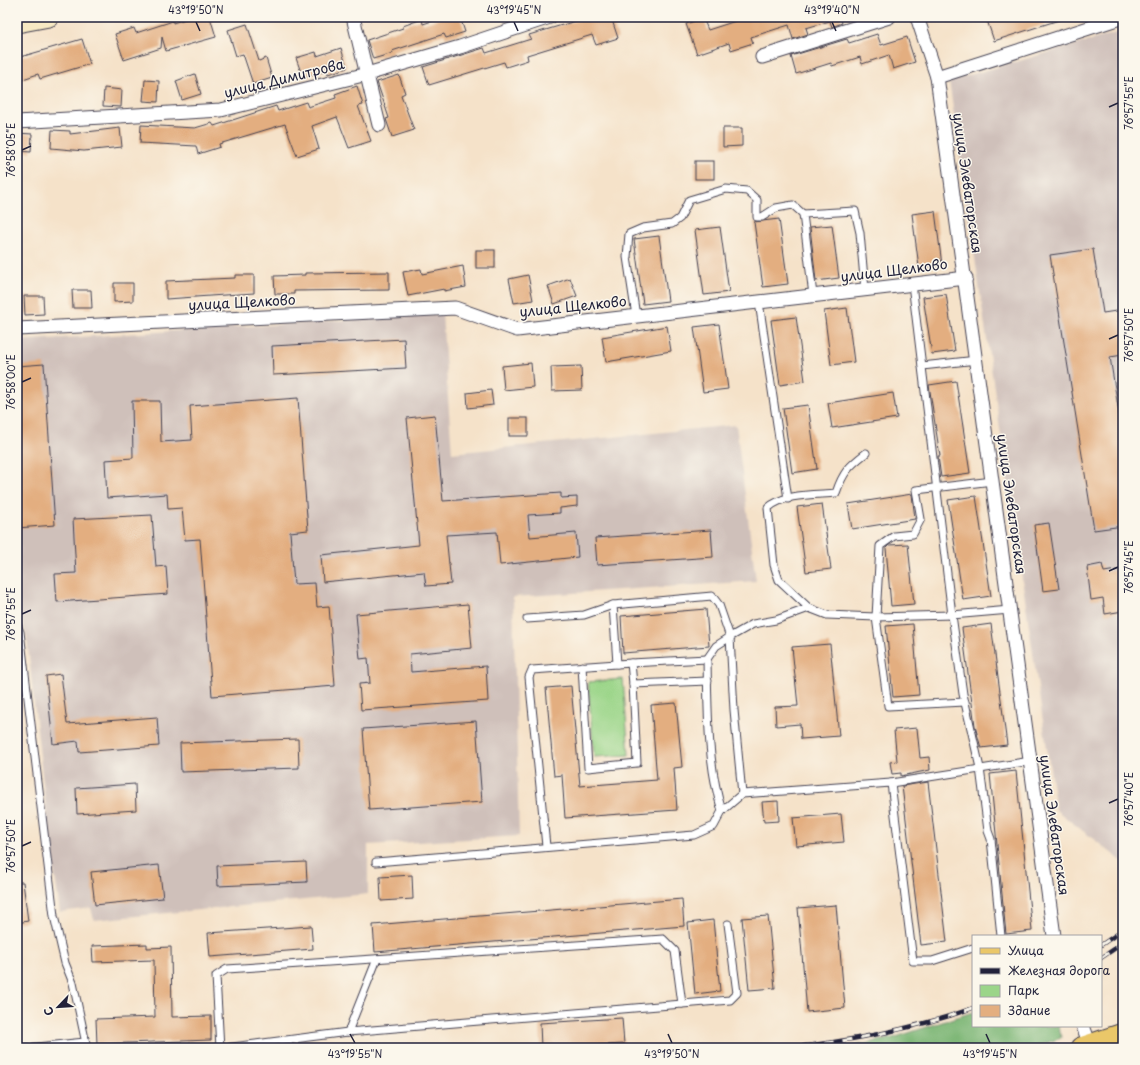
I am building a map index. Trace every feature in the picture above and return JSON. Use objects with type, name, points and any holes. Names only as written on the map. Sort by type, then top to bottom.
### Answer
[{"type":"main road","points":[[17,23],[49,17]]},
{"type":"main road","points":[[1085,1040],[1123,1034]]},
{"type":"street","points":[[353,17],[379,125]]},
{"type":"street","name":"улица Димитрова","points":[[17,122],[221,110],[367,74],[460,47],[550,17]]},
{"type":"street","points":[[762,57],[888,17]]},
{"type":"street","name":"улица Элеваторская","points":[[917,17],[937,77],[966,278],[1054,935]]},
{"type":"street","points":[[937,77],[1123,17]]},
{"type":"street","name":"улица Щелково","points":[[17,329],[455,308],[517,330],[966,278]]},
{"type":"lane","points":[[636,316],[627,257],[629,234],[643,228],[672,224],[680,218],[689,200],[726,189],[747,191],[757,200],[757,217],[762,217],[776,208],[793,205],[803,214],[813,295]]},
{"type":"lane","points":[[803,214],[855,211],[860,233],[865,290]]},
{"type":"lane","points":[[912,284],[952,615],[965,702],[980,768],[988,831],[991,839],[1001,935]]},
{"type":"lane","points":[[759,302],[788,499]]},
{"type":"lane","points":[[922,366],[977,360]]},
{"type":"lane","points":[[866,453],[849,466],[841,476],[836,493],[776,501],[768,508],[774,565],[779,580],[809,608],[827,615],[876,617],[952,615],[1010,610]]},
{"type":"lane","points":[[965,702],[888,706],[876,617],[880,546],[894,536],[913,534],[921,519],[916,490],[993,481]]},
{"type":"lane","points":[[528,619],[584,615],[613,605],[712,596],[719,604],[730,637],[734,718],[742,794]]},
{"type":"lane","points":[[613,605],[617,664]]},
{"type":"lane","points":[[722,811],[716,790],[712,764],[708,714],[707,659],[716,646],[753,624],[776,620],[809,608]]},
{"type":"lane","points":[[17,624],[20,632],[54,916],[65,963],[73,983],[86,1045],[26,1048]]},
{"type":"lane","points":[[546,846],[529,678],[532,670],[707,659]]},
{"type":"lane","points":[[582,666],[588,768],[637,763],[631,663]]},
{"type":"lane","points":[[633,684],[708,681]]},
{"type":"lane","points":[[376,862],[546,846],[694,835],[714,826],[722,811],[742,794],[892,783],[1030,761]]},
{"type":"lane","points":[[892,783],[913,961],[932,961],[972,948]]},
{"type":"lane","points":[[224,1048],[348,1032],[730,1000],[737,993],[728,924]]},
{"type":"lane","points":[[220,1048],[216,976],[227,969],[663,939],[675,951],[682,1004]]},
{"type":"lane","points":[[348,1032],[377,959]]},
{"type":"shaded area","points":[[1123,31],[1123,862],[1056,810],[949,81]]},
{"type":"shaded area","points":[[442,314],[452,453],[736,425],[756,581],[513,597],[519,836],[368,845],[368,894],[94,920],[91,908],[60,912],[47,819],[27,638],[17,605],[17,341]]},
{"type":"green space","points":[[623,679],[629,755],[594,757],[588,682]]},
{"type":"green space","points":[[972,1012],[972,1027],[1059,1027],[1061,1038],[1032,1048],[844,1048],[893,1038]]},
{"type":"building","points":[[192,17],[210,17],[216,37],[166,51],[162,37],[161,48],[124,60],[115,34],[134,28],[136,33],[173,21],[173,23]]},
{"type":"building","points":[[444,17],[460,17],[465,32],[446,38],[444,34],[392,51],[393,53],[373,59],[367,40],[403,28],[403,26],[422,19],[423,24]]},
{"type":"building","points":[[589,17],[611,17],[618,38],[596,45],[592,35],[527,55],[528,60],[506,67],[504,62],[429,85],[423,67],[484,48],[486,53],[531,39],[529,35]]},
{"type":"building","points":[[748,17],[840,17],[842,23],[832,27],[830,21],[806,28],[808,34],[793,39],[789,25],[751,37],[753,43],[731,50],[729,43],[697,54],[686,24],[703,18],[708,30]]},
{"type":"building","points":[[986,17],[1062,17],[1062,19],[994,41]]},
{"type":"building","points":[[247,24],[259,61],[266,58],[272,78],[253,84],[243,54],[236,56],[228,30]]},
{"type":"building","points":[[877,34],[881,45],[907,37],[915,62],[893,69],[889,55],[862,64],[860,57],[832,66],[831,63],[796,74],[791,56],[847,39],[849,43]]},
{"type":"building","points":[[82,39],[90,64],[40,79],[38,74],[17,81],[17,58]]},
{"type":"building","points":[[341,48],[347,68],[328,74],[327,70],[303,78],[296,58],[316,52],[317,56]]},
{"type":"building","points":[[195,74],[201,94],[182,100],[176,81]]},
{"type":"building","points":[[399,75],[405,93],[401,95],[414,130],[392,137],[386,119],[389,118],[377,82]]},
{"type":"building","points":[[145,80],[159,81],[158,102],[143,101]]},
{"type":"building","points":[[357,86],[363,105],[358,106],[371,141],[349,148],[337,117],[312,126],[319,149],[297,156],[285,124],[219,144],[220,147],[198,154],[196,146],[140,143],[141,125],[195,128],[212,123],[214,126],[276,106],[278,111],[306,102],[308,107],[336,98],[335,94]]},
{"type":"building","points":[[104,88],[122,90],[121,107],[103,106]]},
{"type":"building","points":[[120,128],[122,147],[84,151],[51,148],[52,130],[70,131],[70,134]]},
{"type":"building","points":[[723,128],[742,128],[742,146],[723,147]]},
{"type":"building","points":[[17,133],[32,134],[31,152],[17,151]]},
{"type":"building","points":[[695,161],[714,161],[714,179],[695,179]]},
{"type":"building","points":[[935,211],[942,265],[919,267],[912,214]]},
{"type":"building","points":[[779,219],[788,284],[763,287],[754,222]]},
{"type":"building","points":[[832,225],[839,278],[816,281],[810,227]]},
{"type":"building","points":[[720,227],[729,292],[704,295],[695,230]]},
{"type":"building","points":[[659,236],[668,301],[643,304],[634,239]]},
{"type":"building","points":[[1093,249],[1103,313],[1123,310],[1123,355],[1110,357],[1123,439],[1123,526],[1094,530],[1050,255]]},
{"type":"building","points":[[476,250],[495,250],[495,268],[476,268]]},
{"type":"building","points":[[463,266],[466,287],[444,291],[444,289],[408,296],[403,272],[421,269],[422,274]]},
{"type":"building","points":[[389,272],[389,290],[294,291],[294,294],[275,294],[274,276],[305,275],[305,273]]},
{"type":"building","points":[[235,275],[254,275],[254,293],[166,299],[166,281],[235,278]]},
{"type":"building","points":[[528,275],[533,300],[514,303],[509,279]]},
{"type":"building","points":[[570,278],[577,296],[554,304],[548,286]]},
{"type":"building","points":[[114,283],[133,283],[133,301],[114,302]]},
{"type":"building","points":[[72,290],[91,290],[92,308],[73,308]]},
{"type":"building","points":[[946,294],[955,351],[932,354],[923,297]]},
{"type":"building","points":[[24,296],[43,296],[44,314],[25,315]]},
{"type":"building","points":[[847,308],[854,362],[831,365],[824,311]]},
{"type":"building","points":[[796,317],[805,381],[780,385],[771,320]]},
{"type":"building","points":[[719,324],[728,389],[703,392],[694,327]]},
{"type":"building","points":[[667,326],[671,351],[606,362],[602,337]]},
{"type":"building","points":[[404,339],[406,368],[273,375],[272,346]]},
{"type":"building","points":[[531,363],[533,387],[504,390],[502,366]]},
{"type":"building","points":[[44,364],[55,525],[17,528],[17,366]]},
{"type":"building","points":[[581,366],[582,390],[552,391],[551,367]]},
{"type":"building","points":[[956,381],[970,473],[941,477],[938,456],[940,456],[929,385]]},
{"type":"building","points":[[491,390],[493,405],[468,408],[467,393]]},
{"type":"building","points":[[893,393],[897,418],[832,428],[828,403]]},
{"type":"building","points":[[298,398],[308,530],[290,532],[294,584],[315,583],[317,607],[329,606],[335,686],[212,696],[200,539],[185,540],[182,508],[168,509],[167,494],[107,498],[105,460],[133,458],[132,401],[160,401],[161,442],[192,440],[190,406]]},
{"type":"building","points":[[808,405],[817,469],[792,473],[783,408]]},
{"type":"building","points":[[435,415],[443,501],[561,493],[561,498],[577,497],[577,506],[560,508],[560,513],[528,515],[530,537],[576,533],[578,557],[500,565],[497,532],[446,535],[451,584],[426,586],[424,572],[323,582],[321,555],[419,545],[407,418]]},
{"type":"building","points":[[509,418],[528,418],[528,436],[509,436]]},
{"type":"building","points":[[912,494],[915,519],[852,529],[848,504]]},
{"type":"building","points":[[976,496],[991,596],[963,600],[948,500]]},
{"type":"building","points":[[822,504],[831,569],[806,572],[797,507]]},
{"type":"building","points":[[152,515],[156,567],[166,566],[168,594],[57,602],[55,574],[76,573],[73,519]]},
{"type":"building","points":[[1049,523],[1059,589],[1043,591],[1034,525]]},
{"type":"building","points":[[711,530],[713,557],[597,565],[595,538]]},
{"type":"building","points":[[908,544],[914,604],[891,606],[886,548],[889,545]]},
{"type":"building","points":[[1102,564],[1104,572],[1123,569],[1123,611],[1105,614],[1103,598],[1091,600],[1087,567]]},
{"type":"building","points":[[468,604],[472,648],[410,654],[411,672],[486,666],[488,701],[361,710],[359,684],[370,683],[368,658],[360,659],[356,614]]},
{"type":"building","points":[[706,609],[709,646],[623,653],[621,616]]},
{"type":"building","points":[[913,624],[919,695],[893,697],[886,626]]},
{"type":"building","points":[[991,624],[1007,745],[981,748],[975,726],[962,628]]},
{"type":"building","points":[[830,644],[839,736],[801,739],[800,724],[776,726],[775,707],[798,706],[792,647]]},
{"type":"building","points":[[61,674],[67,724],[157,717],[159,746],[79,752],[78,741],[53,744],[46,676]]},
{"type":"building","points":[[571,686],[580,786],[657,780],[651,705],[676,703],[682,767],[674,768],[677,810],[565,818],[562,775],[554,776],[546,688]]},
{"type":"building","points":[[476,721],[482,802],[369,810],[363,729]]},
{"type":"building","points":[[917,728],[920,758],[929,757],[930,770],[901,776],[901,773],[892,774],[890,762],[897,761],[894,730]]},
{"type":"building","points":[[298,739],[299,768],[181,772],[180,743]]},
{"type":"building","points":[[1016,771],[1032,931],[1006,934],[990,774]]},
{"type":"building","points":[[928,782],[947,942],[921,945],[902,786]]},
{"type":"building","points":[[135,784],[136,810],[77,814],[76,788]]},
{"type":"building","points":[[778,801],[779,821],[764,822],[762,802]]},
{"type":"building","points":[[841,814],[844,842],[796,846],[793,818]]},
{"type":"building","points":[[306,862],[307,882],[218,886],[217,866]]},
{"type":"building","points":[[159,865],[163,898],[95,905],[91,872]]},
{"type":"building","points":[[412,875],[413,899],[381,901],[380,877]]},
{"type":"building","points":[[17,882],[23,882],[28,921],[17,923]]},
{"type":"building","points":[[682,899],[684,926],[375,952],[373,925]]},
{"type":"building","points":[[836,905],[845,1008],[807,1012],[798,908]]},
{"type":"building","points":[[768,916],[775,988],[749,990],[742,918]]},
{"type":"building","points":[[713,920],[720,991],[695,994],[688,923]]},
{"type":"building","points":[[311,926],[313,949],[210,957],[208,933]]},
{"type":"building","points":[[147,944],[147,948],[171,947],[172,1017],[211,1016],[211,1040],[97,1044],[96,1019],[155,1017],[154,960],[93,962],[92,946]]},
{"type":"building","points":[[622,1018],[624,1044],[541,1048],[540,1023]]},
{"type":"railway","points":[[1102,944],[1123,930]]},
{"type":"railway","points":[[1102,957],[1123,943]]},
{"type":"railway","points":[[789,1048],[859,1038],[928,1022],[972,1008]]}]
